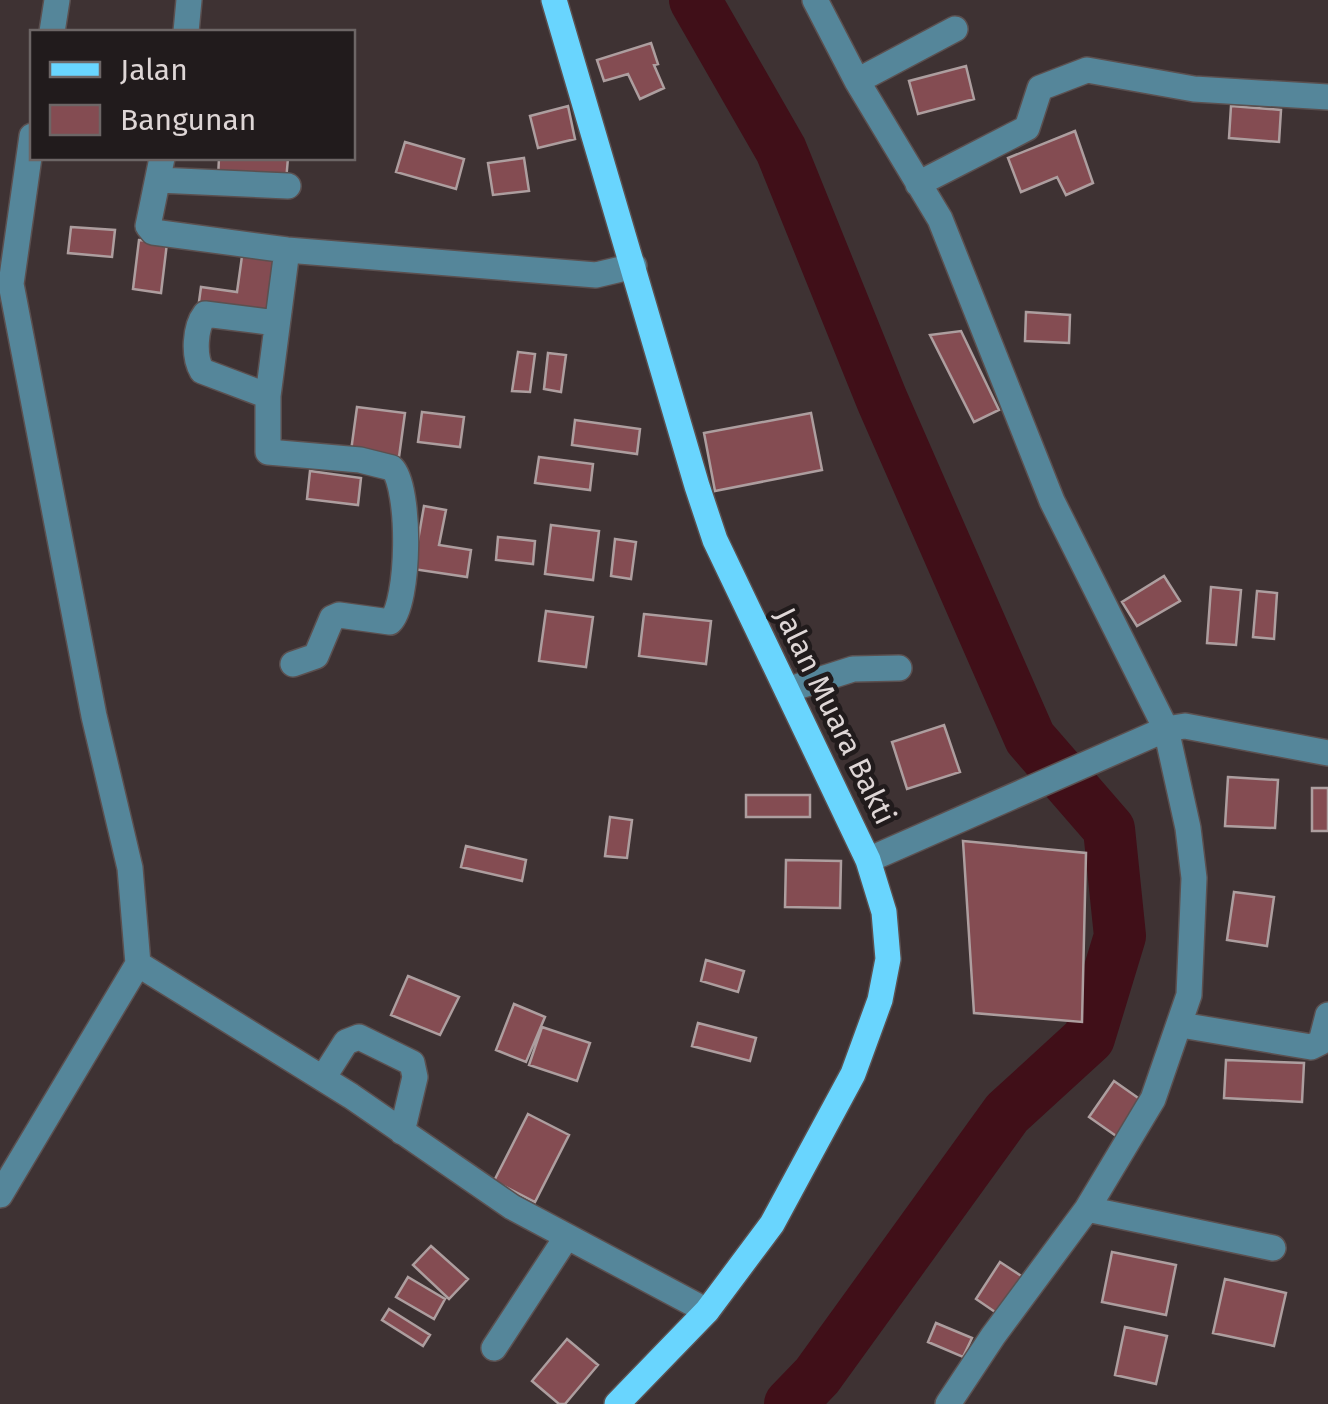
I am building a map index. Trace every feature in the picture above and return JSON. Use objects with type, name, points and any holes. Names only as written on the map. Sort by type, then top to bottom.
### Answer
[{"type":"main road","name":"Jalan Muara Bakti","points":[[554,0],[716,540],[868,860],[884,912],[888,959],[853,1074],[772,1224],[707,1310],[617,1404]]},
{"type":"street","points":[[52,30],[58,0]]},
{"type":"street","points":[[186,30],[189,0]]},
{"type":"street","points":[[815,0],[857,81],[940,220],[1052,501],[1166,730],[1188,828],[1194,878],[1193,972],[1181,1025],[1153,1098],[1087,1209],[992,1336],[948,1404]]},
{"type":"street","points":[[857,81],[955,29]]},
{"type":"street","points":[[918,184],[1027,128],[1040,88],[1074,72],[1194,89],[1328,97]]},
{"type":"street","points":[[0,1194],[138,964],[130,868],[94,716],[11,284],[30,150]]},
{"type":"street","points":[[288,186],[160,169],[148,226],[153,232],[287,250],[596,275],[634,266]]},
{"type":"street","points":[[287,250],[268,396],[268,452],[376,464],[392,468],[403,485],[403,587],[395,618],[390,622],[339,615],[332,618],[316,656],[294,664]]},
{"type":"street","points":[[268,396],[202,371],[196,358],[199,328],[205,314],[276,323]]},
{"type":"street","points":[[787,690],[852,669],[899,668]]},
{"type":"street","points":[[868,860],[1166,730],[1186,726],[1328,753]]},
{"type":"street","points":[[138,964],[323,1078],[566,1238],[707,1310]]},
{"type":"street","points":[[1181,1025],[1310,1047],[1321,1042],[1328,1014]]},
{"type":"street","points":[[323,1078],[346,1042],[360,1036],[412,1064],[415,1078],[402,1132]]},
{"type":"street","points":[[1087,1209],[1272,1248]]},
{"type":"street","points":[[494,1348],[566,1238]]},
{"type":"building","points":[[651,43],[658,64],[654,65],[664,88],[640,99],[628,74],[604,81],[597,60]]},
{"type":"building","points":[[966,66],[974,99],[918,114],[909,81]]},
{"type":"building","points":[[568,106],[575,139],[538,148],[530,116]]},
{"type":"building","points":[[1231,106],[1281,110],[1279,142],[1229,138]]},
{"type":"building","points":[[1075,131],[1093,183],[1066,195],[1057,177],[1021,192],[1008,158]]},
{"type":"building","points":[[405,142],[464,159],[456,189],[396,172]]},
{"type":"building","points":[[524,158],[529,191],[493,195],[488,163]]},
{"type":"building","points":[[219,160],[288,160],[286,181],[218,178]]},
{"type":"building","points":[[71,227],[115,230],[112,257],[68,253]]},
{"type":"building","points":[[139,240],[167,243],[161,293],[133,289]]},
{"type":"building","points":[[243,249],[278,254],[268,311],[198,309],[201,287],[237,292]]},
{"type":"building","points":[[1026,312],[1070,315],[1069,343],[1025,341]]},
{"type":"building","points":[[961,331],[999,410],[974,422],[930,335]]},
{"type":"building","points":[[518,352],[535,354],[530,392],[512,391]]},
{"type":"building","points":[[548,353],[566,355],[561,392],[544,389]]},
{"type":"building","points":[[357,407],[405,413],[399,457],[351,451]]},
{"type":"building","points":[[422,412],[464,417],[460,447],[418,442]]},
{"type":"building","points":[[811,413],[822,470],[715,491],[704,433]]},
{"type":"building","points":[[575,420],[640,429],[637,454],[572,445]]},
{"type":"building","points":[[539,457],[593,464],[590,490],[535,483]]},
{"type":"building","points":[[310,471],[361,478],[358,505],[307,499]]},
{"type":"building","points":[[424,506],[446,510],[439,545],[471,550],[467,577],[413,569]]},
{"type":"building","points":[[551,525],[599,531],[593,580],[545,574]]},
{"type":"building","points":[[498,537],[535,541],[533,564],[496,560]]},
{"type":"building","points":[[615,539],[636,542],[631,579],[611,576]]},
{"type":"building","points":[[1164,576],[1180,601],[1137,626],[1122,602]]},
{"type":"building","points":[[1211,587],[1241,590],[1236,645],[1207,643]]},
{"type":"building","points":[[1257,591],[1277,593],[1274,639],[1253,637]]},
{"type":"building","points":[[546,611],[593,617],[586,667],[539,661]]},
{"type":"building","points":[[644,614],[711,621],[706,664],[639,656]]},
{"type":"building","points":[[944,725],[960,772],[907,789],[892,742]]},
{"type":"building","points":[[1228,777],[1278,780],[1275,828],[1225,826]]},
{"type":"building","points":[[1312,788],[1328,788],[1328,831],[1312,831]]},
{"type":"building","points":[[746,795],[810,795],[810,817],[746,817]]},
{"type":"building","points":[[610,817],[632,820],[627,858],[605,856]]},
{"type":"building","points":[[963,841],[1086,853],[1082,1022],[974,1013]]},
{"type":"building","points":[[466,846],[526,860],[522,881],[461,867]]},
{"type":"building","points":[[786,860],[841,861],[840,908],[785,907]]},
{"type":"building","points":[[1234,892],[1274,897],[1267,946],[1227,940]]},
{"type":"building","points":[[706,960],[744,971],[738,992],[701,981]]},
{"type":"building","points":[[408,976],[459,997],[440,1035],[391,1015]]},
{"type":"building","points":[[514,1004],[545,1017],[526,1062],[496,1050]]},
{"type":"building","points":[[698,1023],[756,1038],[750,1061],[692,1046]]},
{"type":"building","points":[[542,1027],[590,1043],[577,1081],[529,1065]]},
{"type":"building","points":[[1226,1060],[1304,1063],[1302,1102],[1224,1098]]},
{"type":"building","points":[[1114,1081],[1144,1102],[1119,1138],[1089,1117]]},
{"type":"building","points":[[528,1114],[569,1135],[535,1202],[494,1181]]},
{"type":"building","points":[[431,1246],[468,1279],[449,1299],[413,1265]]},
{"type":"building","points":[[1112,1252],[1176,1265],[1166,1315],[1102,1302]]},
{"type":"building","points":[[1000,1262],[1026,1279],[1001,1316],[976,1299]]},
{"type":"building","points":[[408,1277],[445,1299],[434,1319],[396,1297]]},
{"type":"building","points":[[1225,1279],[1286,1293],[1274,1346],[1213,1333]]},
{"type":"building","points":[[389,1309],[430,1335],[423,1346],[382,1320]]},
{"type":"building","points":[[936,1323],[972,1338],[963,1357],[928,1342]]},
{"type":"building","points":[[1125,1327],[1167,1336],[1156,1384],[1115,1375]]},
{"type":"building","points":[[567,1339],[598,1365],[565,1404],[559,1404],[532,1381]]},
{"type":"waterway","points":[[695,0],[781,150],[882,400],[1030,738],[1109,829],[1120,936],[1089,1038],[1007,1113],[817,1376],[790,1404]]}]
